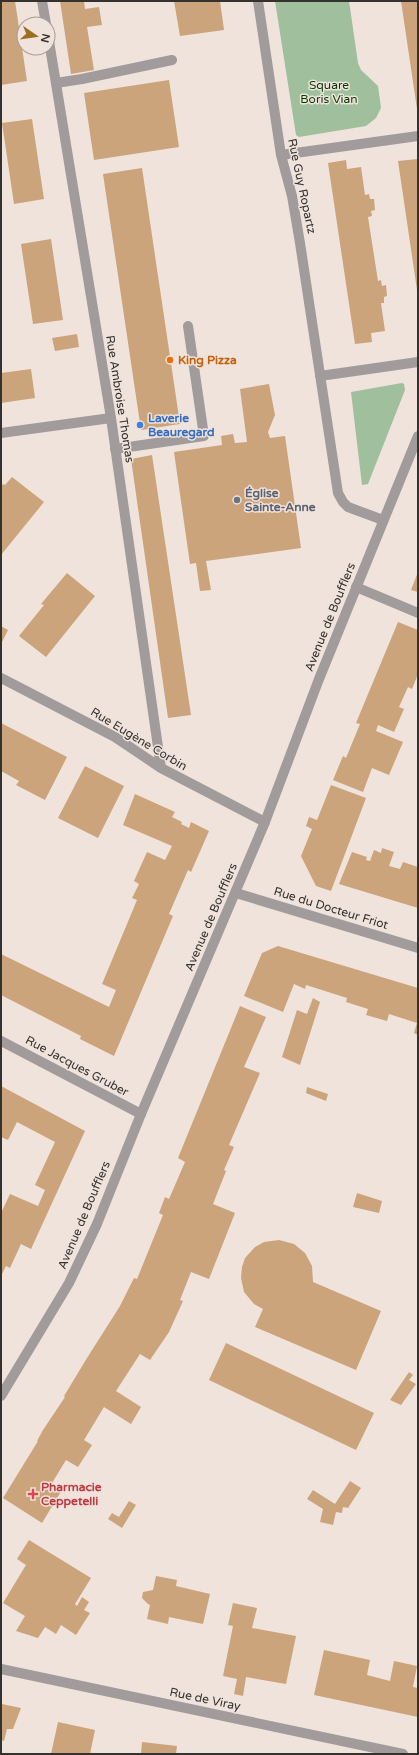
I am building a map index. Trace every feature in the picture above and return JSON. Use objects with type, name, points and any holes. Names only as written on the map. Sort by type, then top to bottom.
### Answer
[{"type":"street","points":[[42,1],[45,16]]},
{"type":"street","name":"Rue Guy Ropartz","points":[[258,1],[280,155],[292,196],[338,493],[343,502],[348,506],[383,520]]},
{"type":"street","name":"Rue Ambroise Thomas","points":[[52,56],[111,418],[114,449],[161,768]]},
{"type":"street","points":[[56,82],[82,79],[172,60]]},
{"type":"street","points":[[280,155],[418,136]]},
{"type":"street","points":[[114,449],[204,436],[188,326]]},
{"type":"street","points":[[320,376],[418,362]]},
{"type":"street","points":[[1,433],[111,418]]},
{"type":"street","name":"Avenue de Boufflers","points":[[1,1396],[69,1283],[97,1224],[141,1114],[265,822],[356,587],[418,436]]},
{"type":"street","points":[[356,587],[418,613]]},
{"type":"street","name":"Rue Eugène Corbin","points":[[1,678],[114,737],[161,768],[265,822]]},
{"type":"street","name":"Rue du Docteur Friot","points":[[236,893],[418,948]]},
{"type":"street","name":"Rue Jacques Gruber","points":[[1,1041],[141,1114]]},
{"type":"street","name":"Rue de Viray","points":[[1,1669],[403,1754]]},
{"type":"green space","name":"Square Boris Vian","points":[[275,1],[349,1],[358,63],[361,70],[378,86],[381,108],[376,118],[366,126],[299,137],[296,135]]},
{"type":"green space","points":[[402,383],[404,384],[405,390],[368,484],[362,485],[351,392]]},
{"type":"building","points":[[15,1],[17,16],[16,16],[16,56],[23,56],[27,81],[1,85],[1,2]]},
{"type":"building","points":[[60,1],[84,1],[85,9],[99,7],[102,25],[87,27],[94,70],[71,74]]},
{"type":"building","points":[[174,1],[220,1],[224,30],[180,36]]},
{"type":"building","points":[[401,1],[418,1],[418,109],[417,109]]},
{"type":"building","points":[[169,80],[179,147],[94,160],[84,93]]},
{"type":"building","points":[[32,119],[44,199],[14,204],[2,123]]},
{"type":"building","points":[[418,159],[418,290],[417,290],[398,161]]},
{"type":"building","points":[[346,160],[347,169],[361,167],[365,195],[369,194],[370,199],[374,199],[375,210],[371,211],[372,216],[368,217],[378,281],[381,280],[382,286],[386,285],[387,296],[384,297],[384,303],[381,303],[385,331],[371,333],[372,342],[355,344],[328,163]]},
{"type":"building","points":[[142,168],[180,424],[141,430],[103,174]]},
{"type":"building","points":[[51,239],[63,320],[33,324],[21,244]]},
{"type":"building","points":[[77,334],[79,347],[55,351],[52,338]]},
{"type":"building","points":[[31,369],[35,398],[1,403],[1,373]]},
{"type":"building","name":"Église Sainte-Anne","points":[[269,384],[275,415],[268,432],[270,438],[285,436],[301,548],[206,561],[211,590],[200,591],[196,563],[190,564],[174,452],[222,445],[221,436],[233,434],[235,443],[247,442],[240,389]]},
{"type":"building","points":[[152,455],[191,715],[168,718],[131,459]]},
{"type":"building","points":[[12,477],[44,502],[1,555],[1,487],[3,484],[5,485]]},
{"type":"building","points":[[418,572],[418,592],[411,590]]},
{"type":"building","points":[[67,573],[95,596],[46,657],[19,636],[44,605],[41,604]]},
{"type":"building","points":[[398,622],[418,630],[418,674],[412,689],[408,687],[399,707],[404,709],[394,732],[378,725],[376,731],[403,742],[389,775],[372,768],[363,792],[333,780],[343,756],[346,758],[360,724],[356,723]]},
{"type":"building","points":[[1,626],[8,630],[1,644]]},
{"type":"building","points":[[1,723],[67,757],[45,800],[16,785],[19,781],[1,771]]},
{"type":"building","points":[[85,766],[124,786],[98,838],[58,818]]},
{"type":"building","points":[[331,785],[366,798],[331,891],[316,886],[301,856],[312,829],[306,826],[309,817],[317,820]]},
{"type":"building","points":[[135,794],[175,812],[172,817],[182,822],[181,824],[189,828],[191,822],[209,831],[191,872],[188,870],[169,914],[173,916],[114,1056],[80,1039],[81,1036],[1,995],[1,954],[109,1007],[116,990],[102,984],[137,900],[132,898],[139,884],[134,881],[147,852],[165,860],[172,846],[123,825]]},
{"type":"building","points":[[382,848],[394,852],[389,866],[400,869],[403,862],[418,867],[418,908],[339,884],[352,852],[367,857],[366,860],[370,861],[374,850],[381,853]]},
{"type":"building","points":[[278,946],[418,988],[418,1035],[414,1033],[417,1023],[389,1014],[387,1021],[366,1015],[368,1009],[346,1002],[347,998],[306,985],[305,989],[294,984],[283,1012],[244,996],[262,953]]},
{"type":"building","points":[[313,998],[320,1002],[300,1065],[282,1057],[297,1010],[307,1014]]},
{"type":"building","points":[[240,1006],[266,1017],[244,1067],[260,1073],[229,1145],[234,1147],[224,1170],[226,1171],[213,1204],[235,1213],[209,1279],[191,1272],[180,1300],[183,1301],[169,1332],[150,1360],[140,1354],[116,1391],[141,1407],[131,1424],[104,1407],[84,1440],[92,1445],[78,1467],[66,1460],[52,1483],[62,1490],[42,1523],[3,1498],[38,1441],[43,1430],[65,1397],[64,1396],[120,1306],[134,1278],[137,1279],[163,1215],[159,1213],[165,1197],[169,1199],[185,1162],[178,1158]]},
{"type":"building","points":[[1,1086],[85,1131],[31,1249],[21,1244],[10,1268],[6,1266],[1,1276],[1,1213],[10,1194],[38,1206],[45,1190],[35,1185],[55,1142],[17,1122],[8,1140],[1,1137]]},
{"type":"building","points":[[307,1087],[328,1094],[326,1101],[306,1093]]},
{"type":"building","points":[[357,1193],[382,1201],[379,1213],[353,1207]]},
{"type":"building","points":[[279,1240],[294,1244],[305,1253],[312,1266],[313,1282],[381,1311],[356,1370],[255,1327],[263,1309],[254,1304],[244,1292],[241,1278],[242,1267],[245,1258],[255,1247],[264,1242]]},
{"type":"building","points":[[226,1343],[374,1413],[356,1450],[209,1380]]},
{"type":"building","points":[[409,1372],[413,1375],[409,1380],[416,1384],[401,1405],[390,1400]]},
{"type":"building","points":[[350,1481],[361,1488],[348,1508],[343,1507],[342,1513],[336,1512],[333,1525],[320,1522],[323,1509],[307,1499],[313,1490],[335,1504]]},
{"type":"building","points":[[129,1501],[136,1505],[122,1528],[108,1519],[112,1513],[119,1517]]},
{"type":"building","points":[[29,1540],[91,1578],[75,1604],[77,1606],[82,1597],[89,1602],[84,1610],[90,1613],[76,1635],[61,1625],[56,1634],[45,1627],[38,1638],[16,1631],[25,1616],[3,1603],[26,1565],[17,1559]]},
{"type":"building","points":[[156,1576],[177,1580],[176,1586],[210,1594],[203,1624],[169,1617],[168,1624],[147,1619],[150,1605],[142,1598],[143,1592],[153,1590]]},
{"type":"building","points":[[233,1603],[257,1608],[252,1628],[296,1636],[286,1684],[246,1677],[243,1696],[234,1694],[237,1679],[223,1676],[233,1626],[228,1625]]},
{"type":"building","points":[[324,1650],[370,1660],[367,1675],[390,1681],[394,1661],[417,1666],[413,1687],[418,1688],[418,1717],[314,1695]]},
{"type":"building","points":[[2,1704],[21,1708],[13,1729],[7,1729],[4,1741],[1,1740]]},
{"type":"building","points":[[58,1722],[95,1730],[90,1754],[51,1754]]},
{"type":"building","points":[[142,1742],[177,1746],[176,1754],[141,1754]]},
{"type":"place","name":"King Pizza","points":[[170,360]]},
{"type":"place","name":"Laverie Beauregard","points":[[140,425]]},
{"type":"place","name":"Église Sainte-Anne","points":[[237,500]]},
{"type":"place","name":"Pharmacie Ceppetelli","points":[[33,1494]]}]
